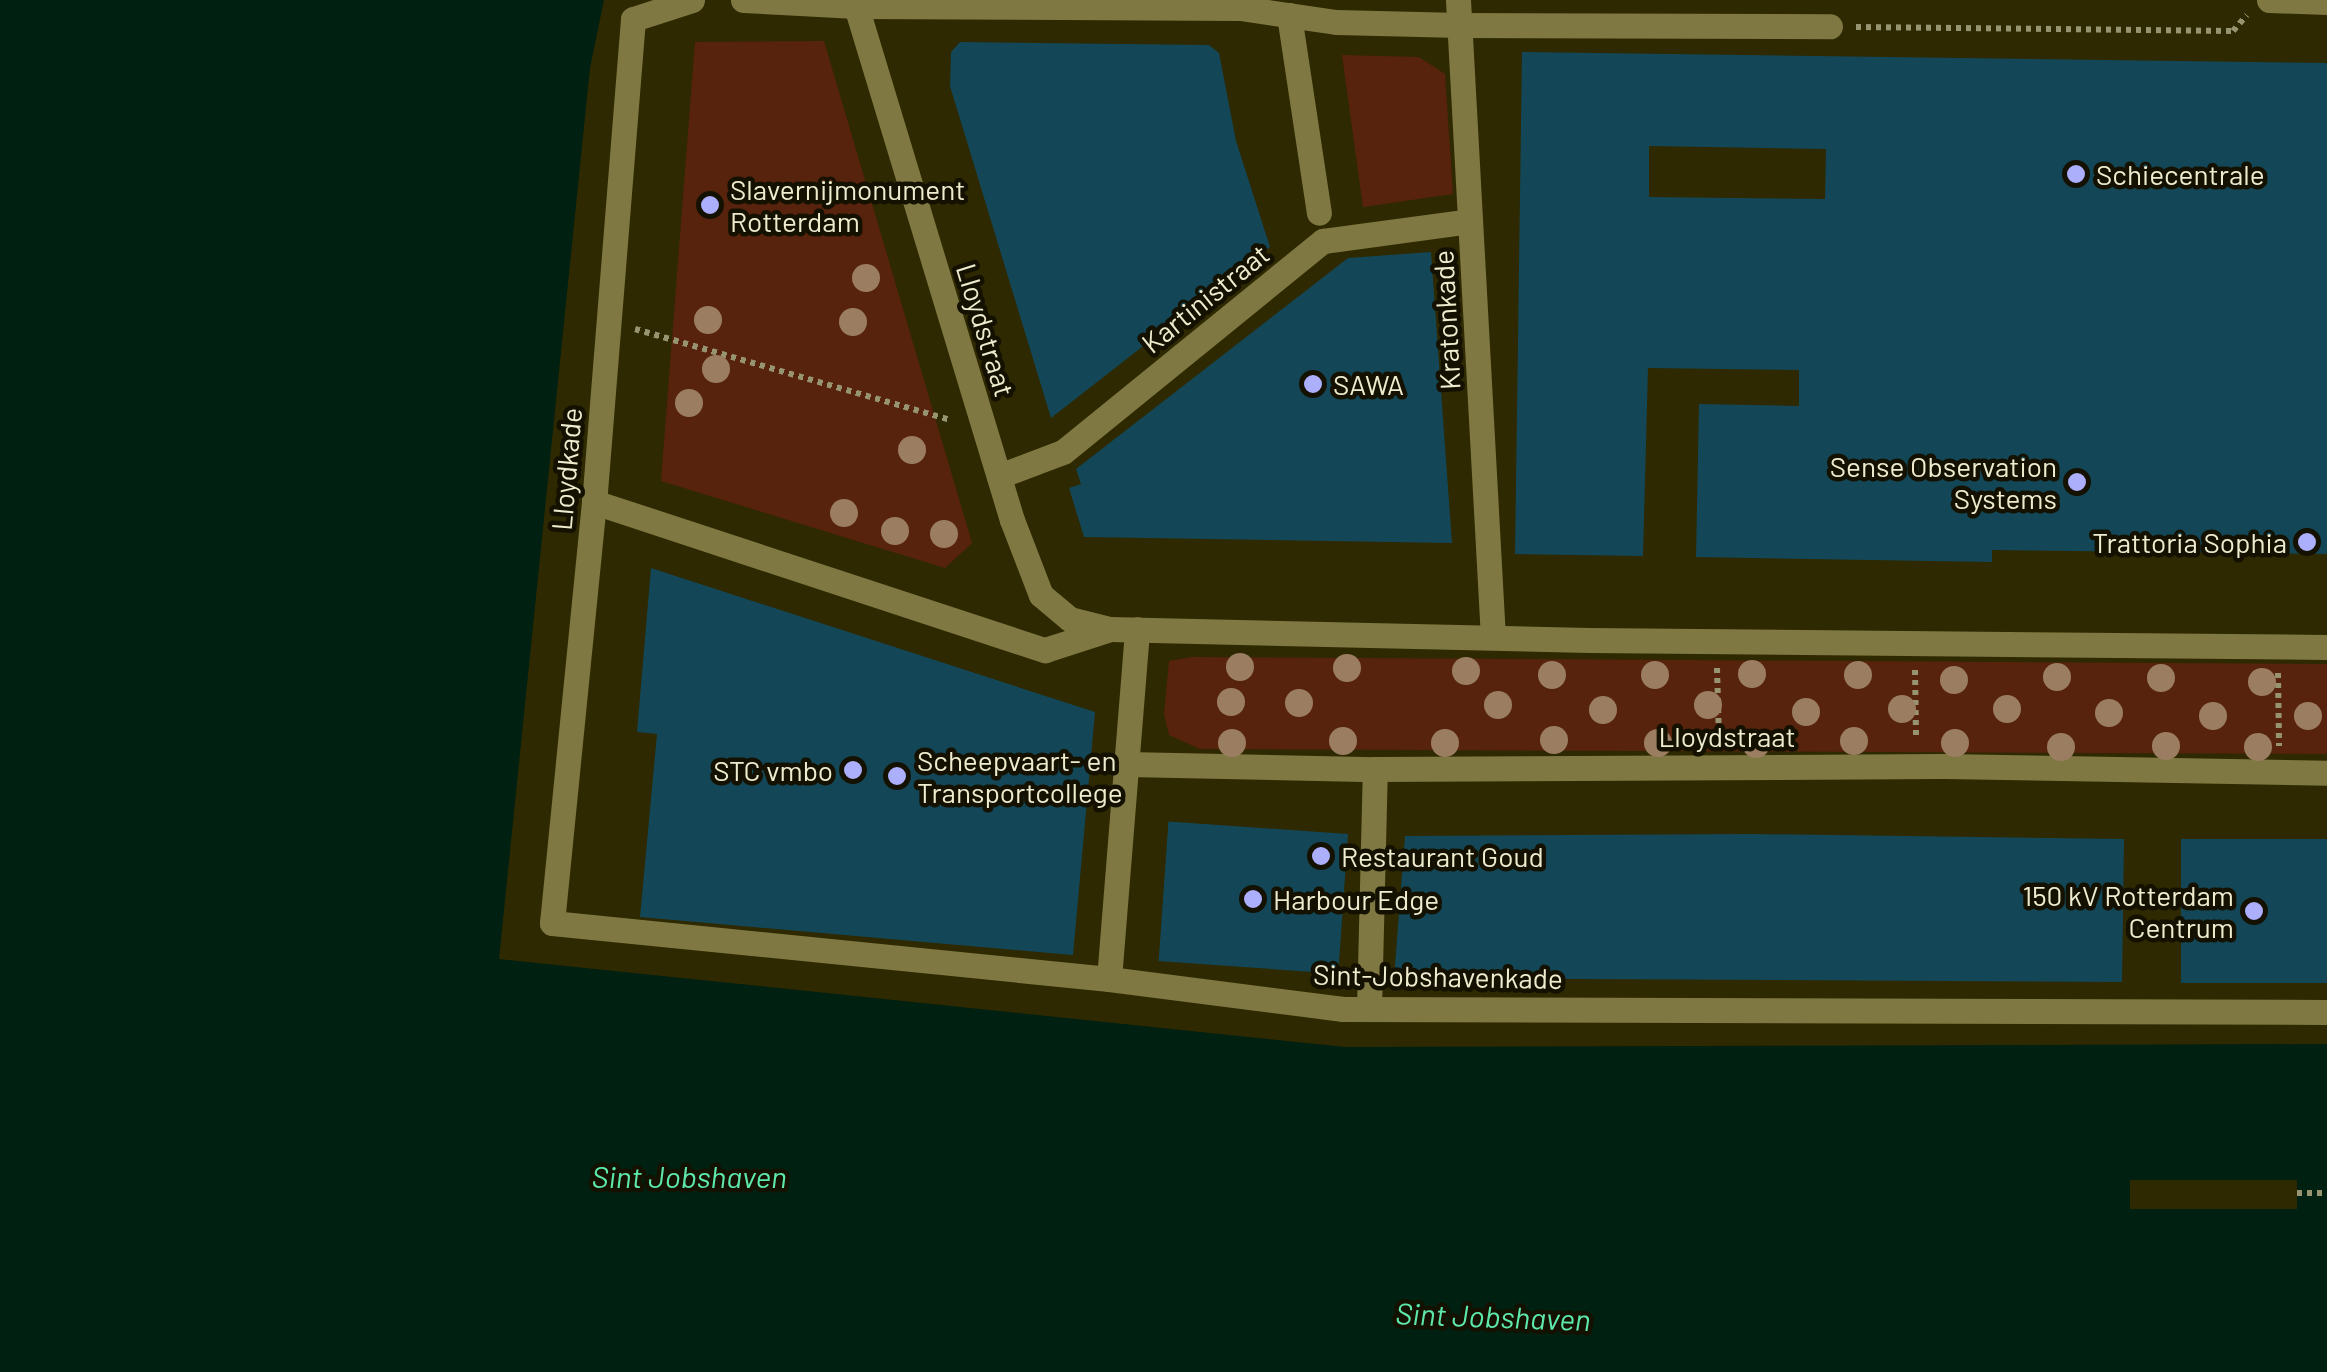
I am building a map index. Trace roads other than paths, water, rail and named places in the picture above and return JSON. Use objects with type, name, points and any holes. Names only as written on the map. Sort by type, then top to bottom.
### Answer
[{"type":"street","name":"Lloydkade","points":[[552,923],[594,502],[632,19],[692,0]]},
{"type":"street","points":[[742,0],[856,6],[1240,8],[1336,22],[1459,12],[1830,26]]},
{"type":"street","points":[[2261,5],[2327,2]]},
{"type":"street","name":"Lloydstraat","points":[[856,6],[998,476],[1040,595],[1070,620],[1137,630],[1717,642],[2327,647]]},
{"type":"street","name":"Kratonkade","points":[[1459,12],[1493,637]]},
{"type":"street","points":[[1289,15],[1319,213]]},
{"type":"street","name":"Kartinistraat","points":[[998,476],[1063,452],[1322,242],[1470,221]]},
{"type":"street","name":"Lloydstraat","points":[[594,502],[1045,650],[1110,629]]},
{"type":"street","points":[[1109,979],[1137,630]]},
{"type":"street","name":"Lloydstraat","points":[[1127,764],[1375,769],[1917,766],[2327,773]]},
{"type":"street","points":[[1369,1009],[1375,769]]},
{"type":"street","name":"Sint-Jobshavenkade","points":[[552,923],[1369,1009],[2327,1012]]},
{"type":"water","name":"Sint Jobshaven","points":[[0,0],[604,0],[590,68],[499,959],[1345,1047],[2327,1044],[2327,1372],[0,1372]]},
{"type":"place","name":"Schiecentrale","points":[[2076,174]]},
{"type":"place","name":"Slavernijmonument Rotterdam","points":[[710,205]]},
{"type":"place","name":"SAWA","points":[[1313,384]]},
{"type":"place","name":"Sense Observation Systems","points":[[2077,482]]},
{"type":"place","name":"Trattoria Sophia","points":[[2307,542]]},
{"type":"place","name":"STC vmbo","points":[[853,770]]},
{"type":"place","name":"Scheepvaart- en Transportcollege","points":[[897,776]]},
{"type":"place","name":"Restaurant Goud","points":[[1321,856]]},
{"type":"place","name":"Harbour Edge","points":[[1253,899]]},
{"type":"place","name":"150 kV Rotterdam Centrum","points":[[2254,911]]}]
